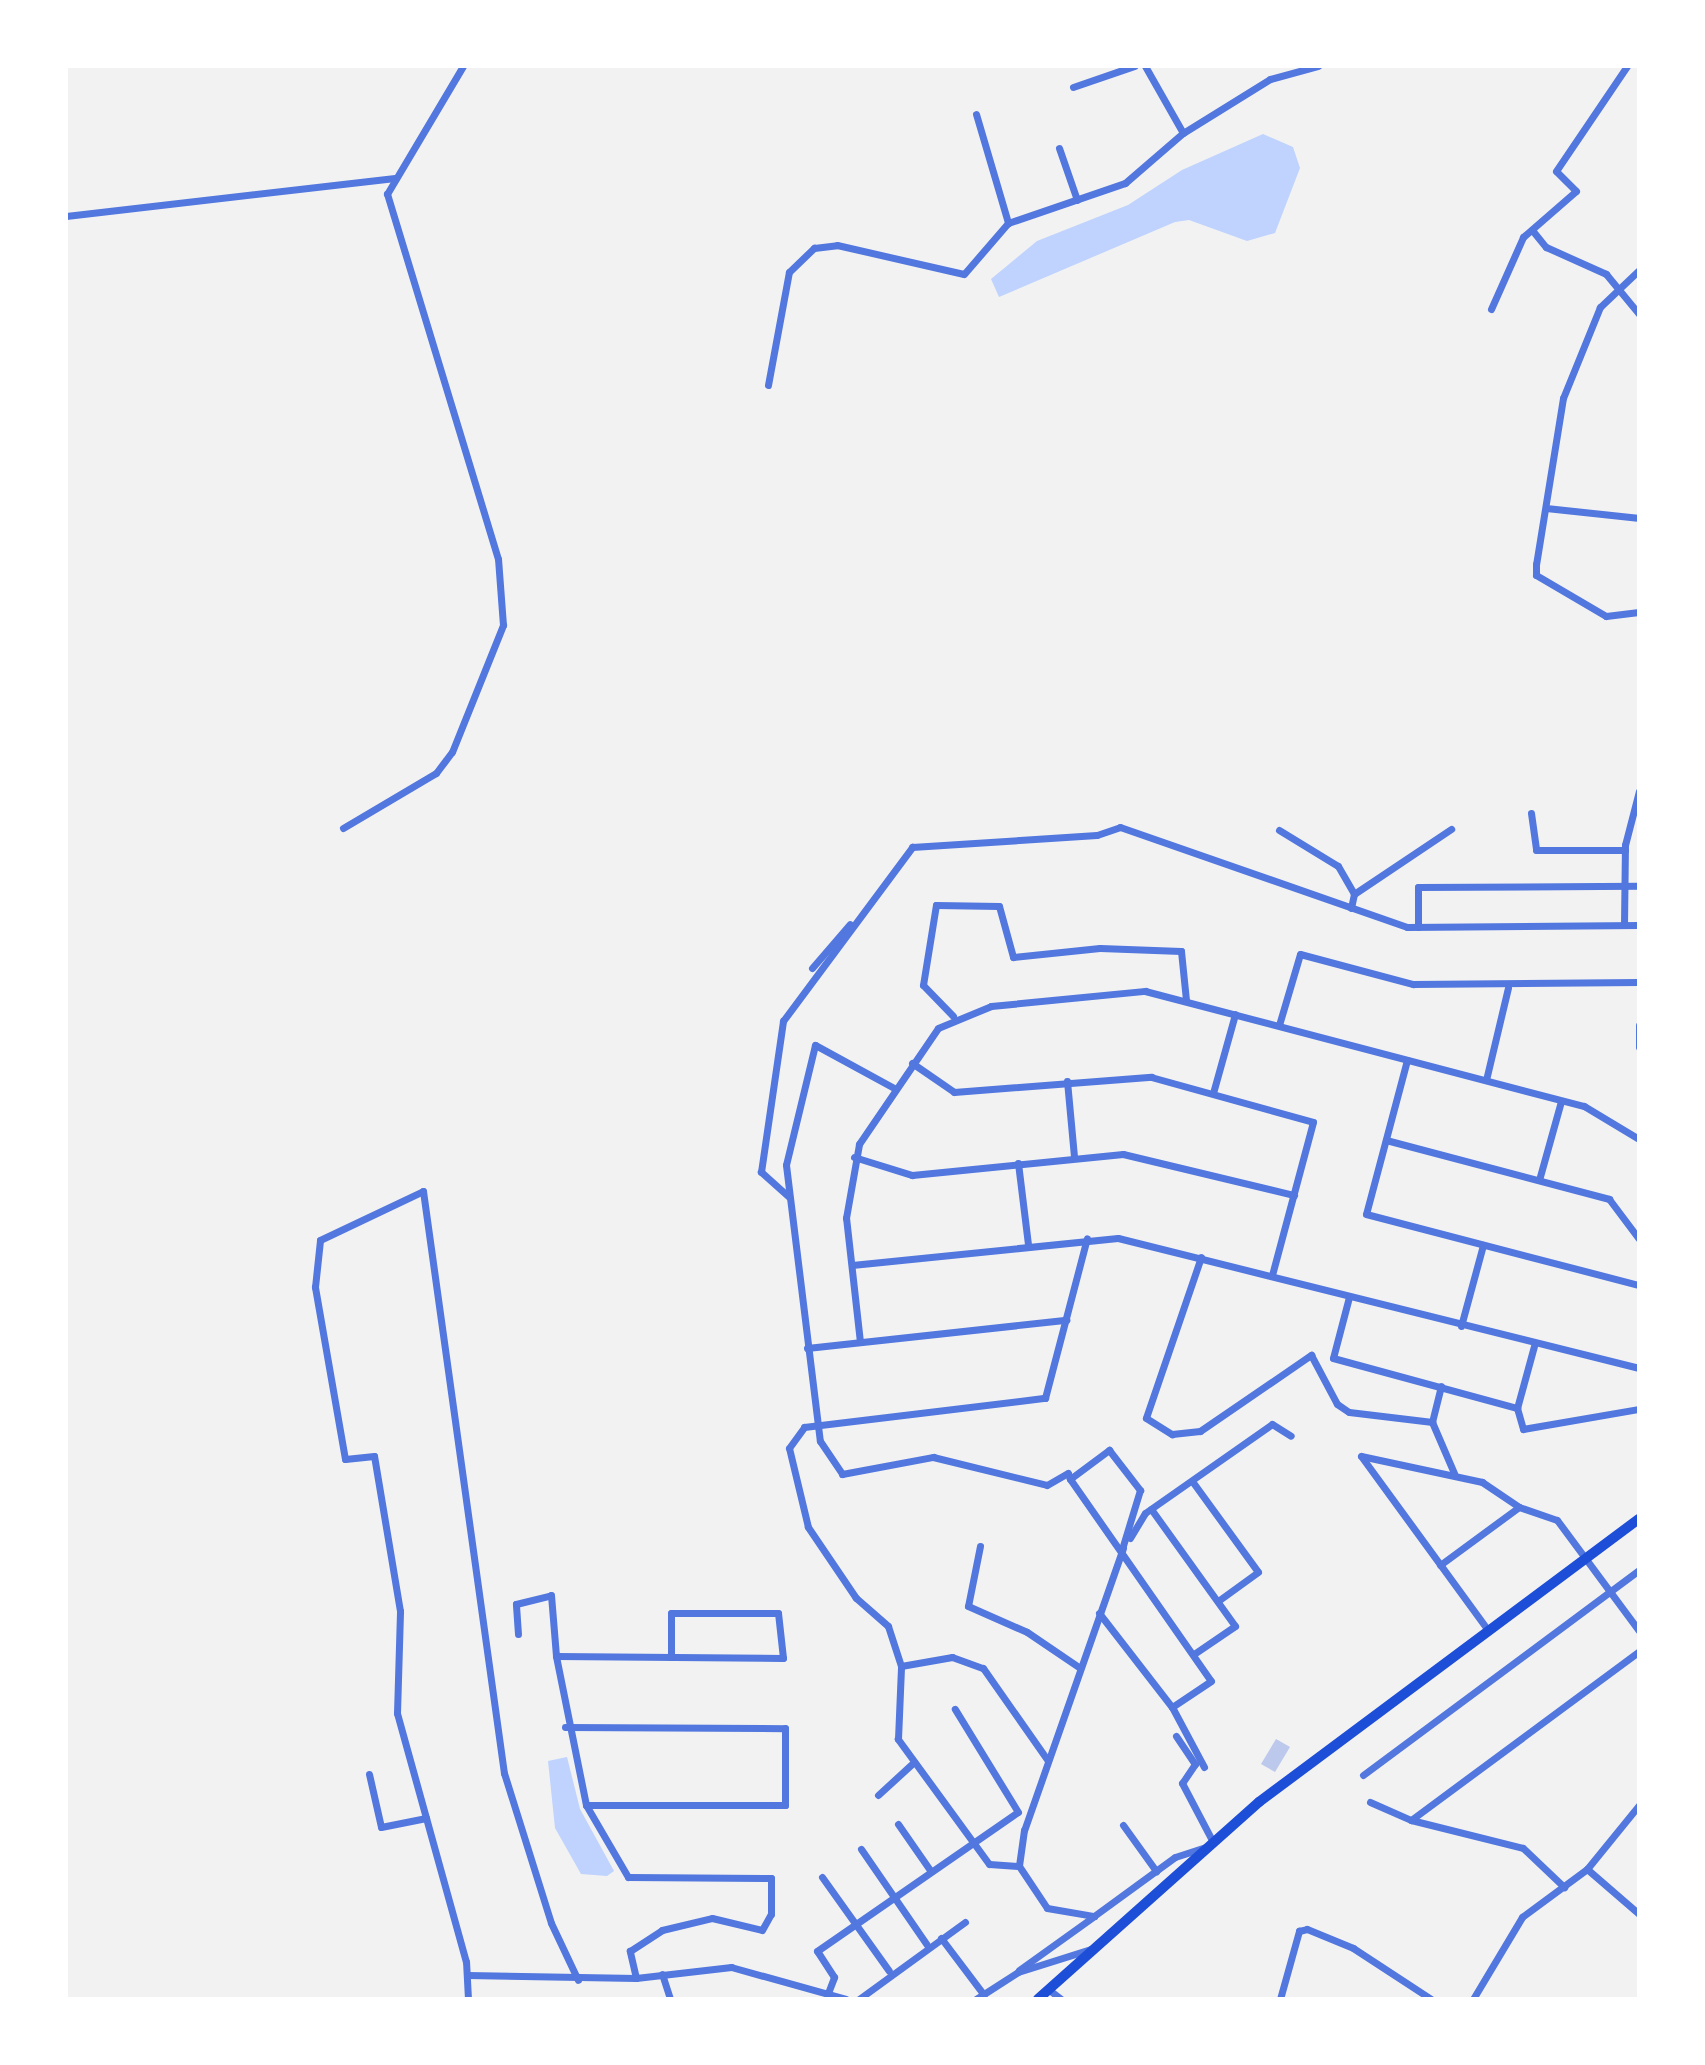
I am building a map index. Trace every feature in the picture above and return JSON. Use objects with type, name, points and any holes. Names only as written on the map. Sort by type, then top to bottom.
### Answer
[{"type":"main road","points":[[1038,1999],[1210,1844],[1488,1630],[1639,1519]]},
{"type":"street","points":[[343,828],[444,763],[505,614],[498,559],[391,216],[387,194],[463,66]]},
{"type":"street","points":[[1073,87],[1134,66]]},
{"type":"street","points":[[1145,66],[1183,133]]},
{"type":"street","points":[[768,385],[789,272],[805,254],[837,245],[964,274],[1008,223],[1136,176],[1183,133],[1270,79],[1304,67],[1318,66]]},
{"type":"street","points":[[1491,309],[1532,230],[1576,191],[1556,171],[1627,66]]},
{"type":"street","points":[[976,114],[1008,223]]},
{"type":"street","points":[[1059,148],[1077,200]]},
{"type":"street","points":[[66,216],[395,178]]},
{"type":"street","points":[[1532,230],[1546,247],[1619,288],[1639,314]]},
{"type":"street","points":[[1639,270],[1600,307],[1563,398],[1536,575],[1606,616],[1639,612]]},
{"type":"street","points":[[1546,508],[1639,518]]},
{"type":"street","points":[[1624,925],[1625,850],[1639,791]]},
{"type":"street","points":[[1531,813],[1536,850],[1625,850]]},
{"type":"street","points":[[812,968],[912,847],[1097,835],[1120,827],[1351,908],[1418,927],[1639,925]]},
{"type":"street","points":[[1354,894],[1451,829]]},
{"type":"street","points":[[1279,830],[1338,866],[1354,894],[1351,908]]},
{"type":"street","points":[[1418,927],[1418,887],[1639,886]]},
{"type":"street","points":[[953,1016],[923,985],[936,905],[999,906],[1013,957],[1100,948],[1181,951],[1186,1000]]},
{"type":"street","points":[[789,1197],[761,1172],[783,1021],[852,934],[850,924]]},
{"type":"street","points":[[1279,1025],[1300,954],[1413,984],[1508,988],[1639,982]]},
{"type":"street","points":[[1486,1080],[1508,988]]},
{"type":"street","points":[[860,1342],[846,1194],[854,1157],[894,1088],[953,1016],[1145,991],[1561,1101],[1639,1139]]},
{"type":"street","points":[[1213,1093],[1235,1014]]},
{"type":"street","points":[[1639,1025],[1639,1047]]},
{"type":"street","points":[[894,1088],[815,1045],[786,1165],[816,1425],[842,1474],[933,1457],[1047,1485],[1068,1473],[1211,1681],[1172,1707]]},
{"type":"street","points":[[1407,1060],[1366,1214],[1639,1285]]},
{"type":"street","points":[[912,1063],[954,1092],[1151,1077],[1313,1122],[1272,1275]]},
{"type":"street","points":[[1067,1081],[1074,1156]]},
{"type":"street","points":[[1539,1180],[1561,1101]]},
{"type":"street","points":[[1386,1140],[1609,1199],[1639,1239]]},
{"type":"street","points":[[854,1157],[912,1175],[1074,1156],[1155,1159],[1294,1195]]},
{"type":"street","points":[[1018,1163],[1028,1245]]},
{"type":"street","points":[[468,1999],[467,1975],[394,1696],[400,1611],[374,1456],[345,1459],[315,1287],[320,1240],[423,1191],[504,1773],[551,1923],[578,1980]]},
{"type":"street","points":[[852,1265],[1087,1238],[1201,1257],[1534,1346],[1639,1368]]},
{"type":"street","points":[[1019,1866],[989,1864],[898,1739],[901,1666],[888,1626],[856,1598],[798,1501],[789,1448],[795,1430],[816,1425],[1045,1398],[1087,1238]]},
{"type":"street","points":[[1461,1326],[1483,1245]]},
{"type":"street","points":[[1201,1257],[1146,1418],[1172,1434],[1191,1434],[1311,1355],[1337,1404],[1349,1412],[1432,1422]]},
{"type":"street","points":[[1349,1297],[1333,1358],[1517,1408]]},
{"type":"street","points":[[807,1348],[1066,1320]]},
{"type":"street","points":[[1534,1346],[1517,1408],[1523,1429],[1639,1409]]},
{"type":"street","points":[[1441,1386],[1432,1422],[1454,1473]]},
{"type":"street","points":[[1121,1552],[1151,1509],[1272,1424],[1291,1436]]},
{"type":"street","points":[[1070,1479],[1109,1450],[1140,1490],[1024,1830],[1019,1866],[1047,1908],[1094,1916]]},
{"type":"street","points":[[1488,1630],[1361,1456],[1454,1473],[1519,1507],[1557,1520],[1639,1631]]},
{"type":"street","points":[[1192,1481],[1258,1572],[1218,1601]]},
{"type":"street","points":[[1440,1565],[1519,1507]]},
{"type":"street","points":[[1151,1509],[1235,1626],[1194,1654]]},
{"type":"street","points":[[980,1546],[968,1606],[1027,1632],[1080,1668]]},
{"type":"street","points":[[1363,1775],[1639,1570]]},
{"type":"street","points":[[518,1634],[516,1604],[551,1595],[565,1727],[586,1805],[628,1877],[771,1878],[771,1914],[762,1930],[712,1918],[662,1930],[630,1951],[636,1978]]},
{"type":"street","points":[[556,1656],[783,1658],[778,1613],[671,1613],[671,1657]]},
{"type":"street","points":[[1099,1613],[1172,1707],[1204,1767]]},
{"type":"street","points":[[1411,1820],[1639,1651]]},
{"type":"street","points":[[901,1666],[952,1657],[983,1668],[1048,1761]]},
{"type":"street","points":[[955,1709],[1024,1830]]},
{"type":"street","points":[[565,1727],[785,1728],[785,1805],[586,1805]]},
{"type":"street","points":[[941,1938],[980,1997],[1156,1871],[1210,1844],[1182,1783],[1195,1764],[1176,1736]]},
{"type":"street","points":[[878,1795],[914,1762]]},
{"type":"street","points":[[369,1774],[381,1827],[426,1818]]},
{"type":"street","points":[[1370,1802],[1411,1820],[1523,1848],[1564,1887]]},
{"type":"street","points":[[1473,1999],[1522,1917],[1587,1869],[1639,1805]]},
{"type":"street","points":[[828,1993],[834,1977],[817,1951],[930,1870],[1014,1815]]},
{"type":"street","points":[[898,1824],[930,1870]]},
{"type":"street","points":[[1123,1825],[1156,1871]]},
{"type":"street","points":[[861,1849],[927,1945]]},
{"type":"street","points":[[1587,1869],[1639,1914]]},
{"type":"street","points":[[822,1877],[889,1971]]},
{"type":"street","points":[[859,1999],[889,1971],[965,1922]]},
{"type":"street","points":[[1280,1999],[1299,1931],[1307,1929],[1353,1948],[1431,1999]]},
{"type":"street","points":[[1018,1972],[1093,1949]]},
{"type":"street","points":[[467,1975],[578,1980],[636,1978],[731,1967],[846,1999]]},
{"type":"street","points":[[662,1974],[670,1999]]},
{"type":"street","points":[[1048,1989],[1061,1999]]},
{"type":"water","points":[[1263,134],[1293,147],[1300,168],[1275,233],[1247,241],[1189,220],[1175,222],[999,297],[991,279],[1037,241],[1128,205],[1182,170]]},
{"type":"water","points":[[567,1757],[580,1809],[614,1871],[607,1876],[581,1874],[555,1828],[548,1761]]},
{"type":"building","points":[[1276,1739],[1290,1747],[1275,1772],[1261,1764]]}]
